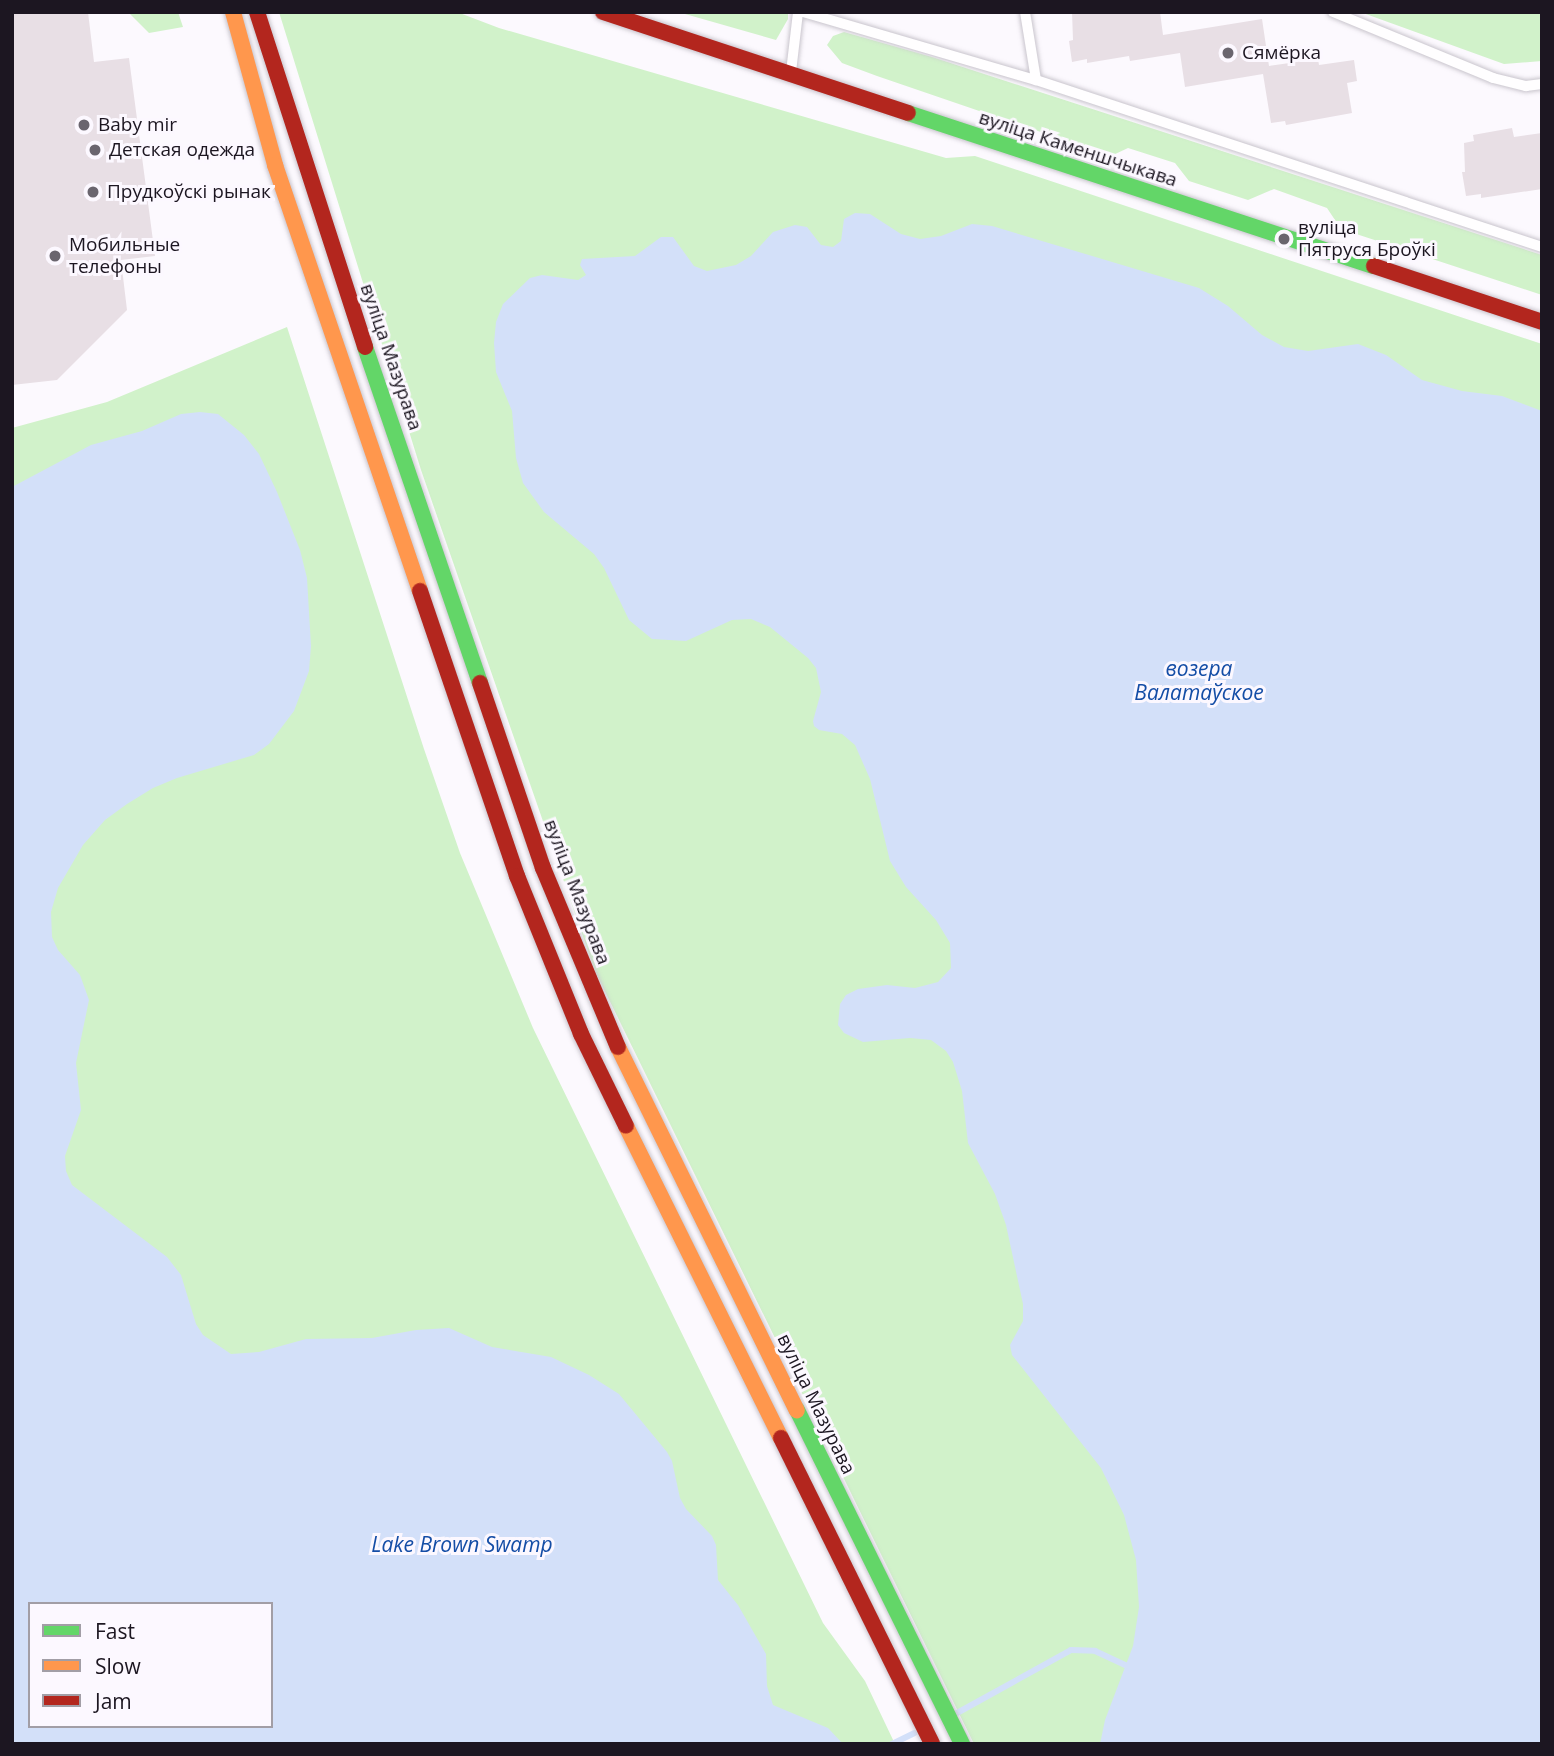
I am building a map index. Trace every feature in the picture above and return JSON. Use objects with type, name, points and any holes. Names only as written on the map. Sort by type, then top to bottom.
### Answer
[{"type":"main road","points":[[233,12],[275,165],[517,876],[581,1034],[932,1744]]},
{"type":"main road","name":"вуліца Мазурава","points":[[257,12],[330,242],[543,868],[607,1024],[962,1744]]},
{"type":"main road","name":"вуліца Каменшчыкава","points":[[603,12],[1542,322]]},
{"type":"lane","points":[[790,75],[801,12],[1036,80],[1542,247]]},
{"type":"lane","points":[[1025,12],[1036,80]]},
{"type":"lane","points":[[1334,12],[1493,78],[1526,86],[1542,84]]},
{"type":"green space","points":[[128,12],[178,12],[183,27],[149,33]]},
{"type":"green space","name":"возера Валатаўское","points":[[279,12],[457,12],[499,28],[946,158],[975,156],[1542,344],[1542,1744],[974,1744],[595,971],[421,470]]},
{"type":"green space","points":[[678,12],[788,12],[788,19],[776,40]]},
{"type":"green space","points":[[1542,12],[1542,61],[1504,64],[1363,13]]},
{"type":"green space","points":[[844,32],[932,57],[1542,255],[1542,295],[1341,229],[1327,208],[1274,189],[1248,200],[1189,181],[1175,163],[1128,148],[1111,156],[842,63],[827,45],[833,36]]},
{"type":"green space","points":[[287,327],[460,853],[533,1028],[823,1623],[865,1681],[895,1744],[12,1744],[12,428],[107,402]]},
{"type":"water","name":"возера Валатаўское","points":[[855,213],[870,214],[901,234],[920,239],[941,236],[972,224],[992,226],[1199,288],[1228,306],[1262,335],[1284,347],[1308,351],[1358,344],[1386,355],[1422,380],[1462,391],[1502,396],[1542,411],[1542,1744],[1100,1744],[1105,1720],[1133,1646],[1139,1607],[1136,1560],[1124,1515],[1101,1468],[1012,1355],[1010,1345],[1023,1321],[1023,1304],[1006,1225],[995,1194],[968,1143],[962,1091],[953,1062],[946,1051],[931,1040],[910,1038],[863,1042],[844,1033],[838,1025],[840,1004],[846,995],[858,989],[887,985],[915,988],[938,982],[951,968],[950,943],[936,920],[906,887],[890,861],[870,779],[855,745],[842,734],[819,730],[814,726],[821,692],[816,668],[808,658],[770,627],[751,619],[732,620],[686,641],[652,639],[629,620],[604,568],[594,554],[544,512],[523,483],[516,458],[512,411],[496,372],[494,343],[496,322],[503,304],[530,278],[542,275],[578,280],[586,275],[580,265],[582,259],[635,256],[661,237],[673,237],[694,266],[707,271],[736,265],[751,256],[773,232],[795,225],[807,227],[821,245],[833,247],[841,241],[844,219]]},
{"type":"water","name":"Lake Brown Swamp","points":[[181,414],[218,414],[244,435],[259,454],[300,550],[307,578],[311,646],[309,671],[294,711],[269,744],[254,755],[153,788],[127,804],[105,820],[83,845],[58,888],[51,912],[52,937],[58,950],[80,975],[89,1000],[76,1063],[81,1110],[65,1156],[66,1171],[72,1185],[167,1257],[181,1275],[196,1324],[203,1335],[231,1354],[259,1352],[306,1339],[372,1338],[416,1330],[449,1328],[492,1347],[551,1357],[589,1375],[619,1394],[667,1452],[672,1461],[680,1498],[686,1509],[712,1536],[716,1545],[718,1580],[738,1605],[766,1654],[767,1686],[773,1705],[828,1728],[843,1744],[12,1744],[12,487],[91,445],[142,431]]},
{"type":"building","name":"Прудкоўскі рынак","points":[[12,12],[88,12],[94,62],[129,58],[155,256],[121,260],[127,310],[57,380],[12,385]]},
{"type":"building","points":[[1072,12],[1160,12],[1163,35],[1262,19],[1269,66],[1318,59],[1319,65],[1354,60],[1357,81],[1347,83],[1352,113],[1286,125],[1285,121],[1271,123],[1263,74],[1185,87],[1180,53],[1130,61],[1129,56],[1087,63],[1087,59],[1072,62],[1069,41],[1073,40]]},
{"type":"building","points":[[1512,128],[1514,137],[1542,133],[1542,189],[1481,198],[1481,194],[1466,196],[1462,172],[1465,172],[1464,143],[1474,141],[1473,135]]},
{"type":"waterway","points":[[957,1713],[1071,1650],[1095,1651],[1127,1666]]},
{"type":"waterway","points":[[892,1744],[915,1733]]},
{"type":"traffic: fast","points":[[908,113],[1374,266]]},
{"type":"traffic: fast","points":[[365,347],[480,683]]},
{"type":"traffic: fast","points":[[797,1410],[962,1744]]},
{"type":"traffic: slow","points":[[233,12],[275,165],[420,591]]},
{"type":"traffic: slow","points":[[618,1047],[797,1410]]},
{"type":"traffic: slow","points":[[626,1126],[781,1438]]},
{"type":"traffic: jam","points":[[257,12],[365,347]]},
{"type":"traffic: jam","points":[[603,12],[908,113]]},
{"type":"traffic: jam","points":[[1374,266],[1542,322]]},
{"type":"traffic: jam","points":[[420,591],[517,876],[581,1034],[626,1126]]},
{"type":"traffic: jam","points":[[480,683],[543,868],[618,1047]]},
{"type":"traffic: jam","points":[[781,1438],[932,1744]]},
{"type":"place","name":"Сямёрка","points":[[1228,53]]},
{"type":"place","name":"Baby mir","points":[[84,125]]},
{"type":"place","name":"Детская одежда","points":[[95,150]]},
{"type":"place","name":"Прудкоўскі рынак","points":[[93,192]]},
{"type":"place","name":"вуліца Пятруся Броўкі","points":[[1284,239]]},
{"type":"place","name":"Мобильные телефоны","points":[[55,256]]}]
